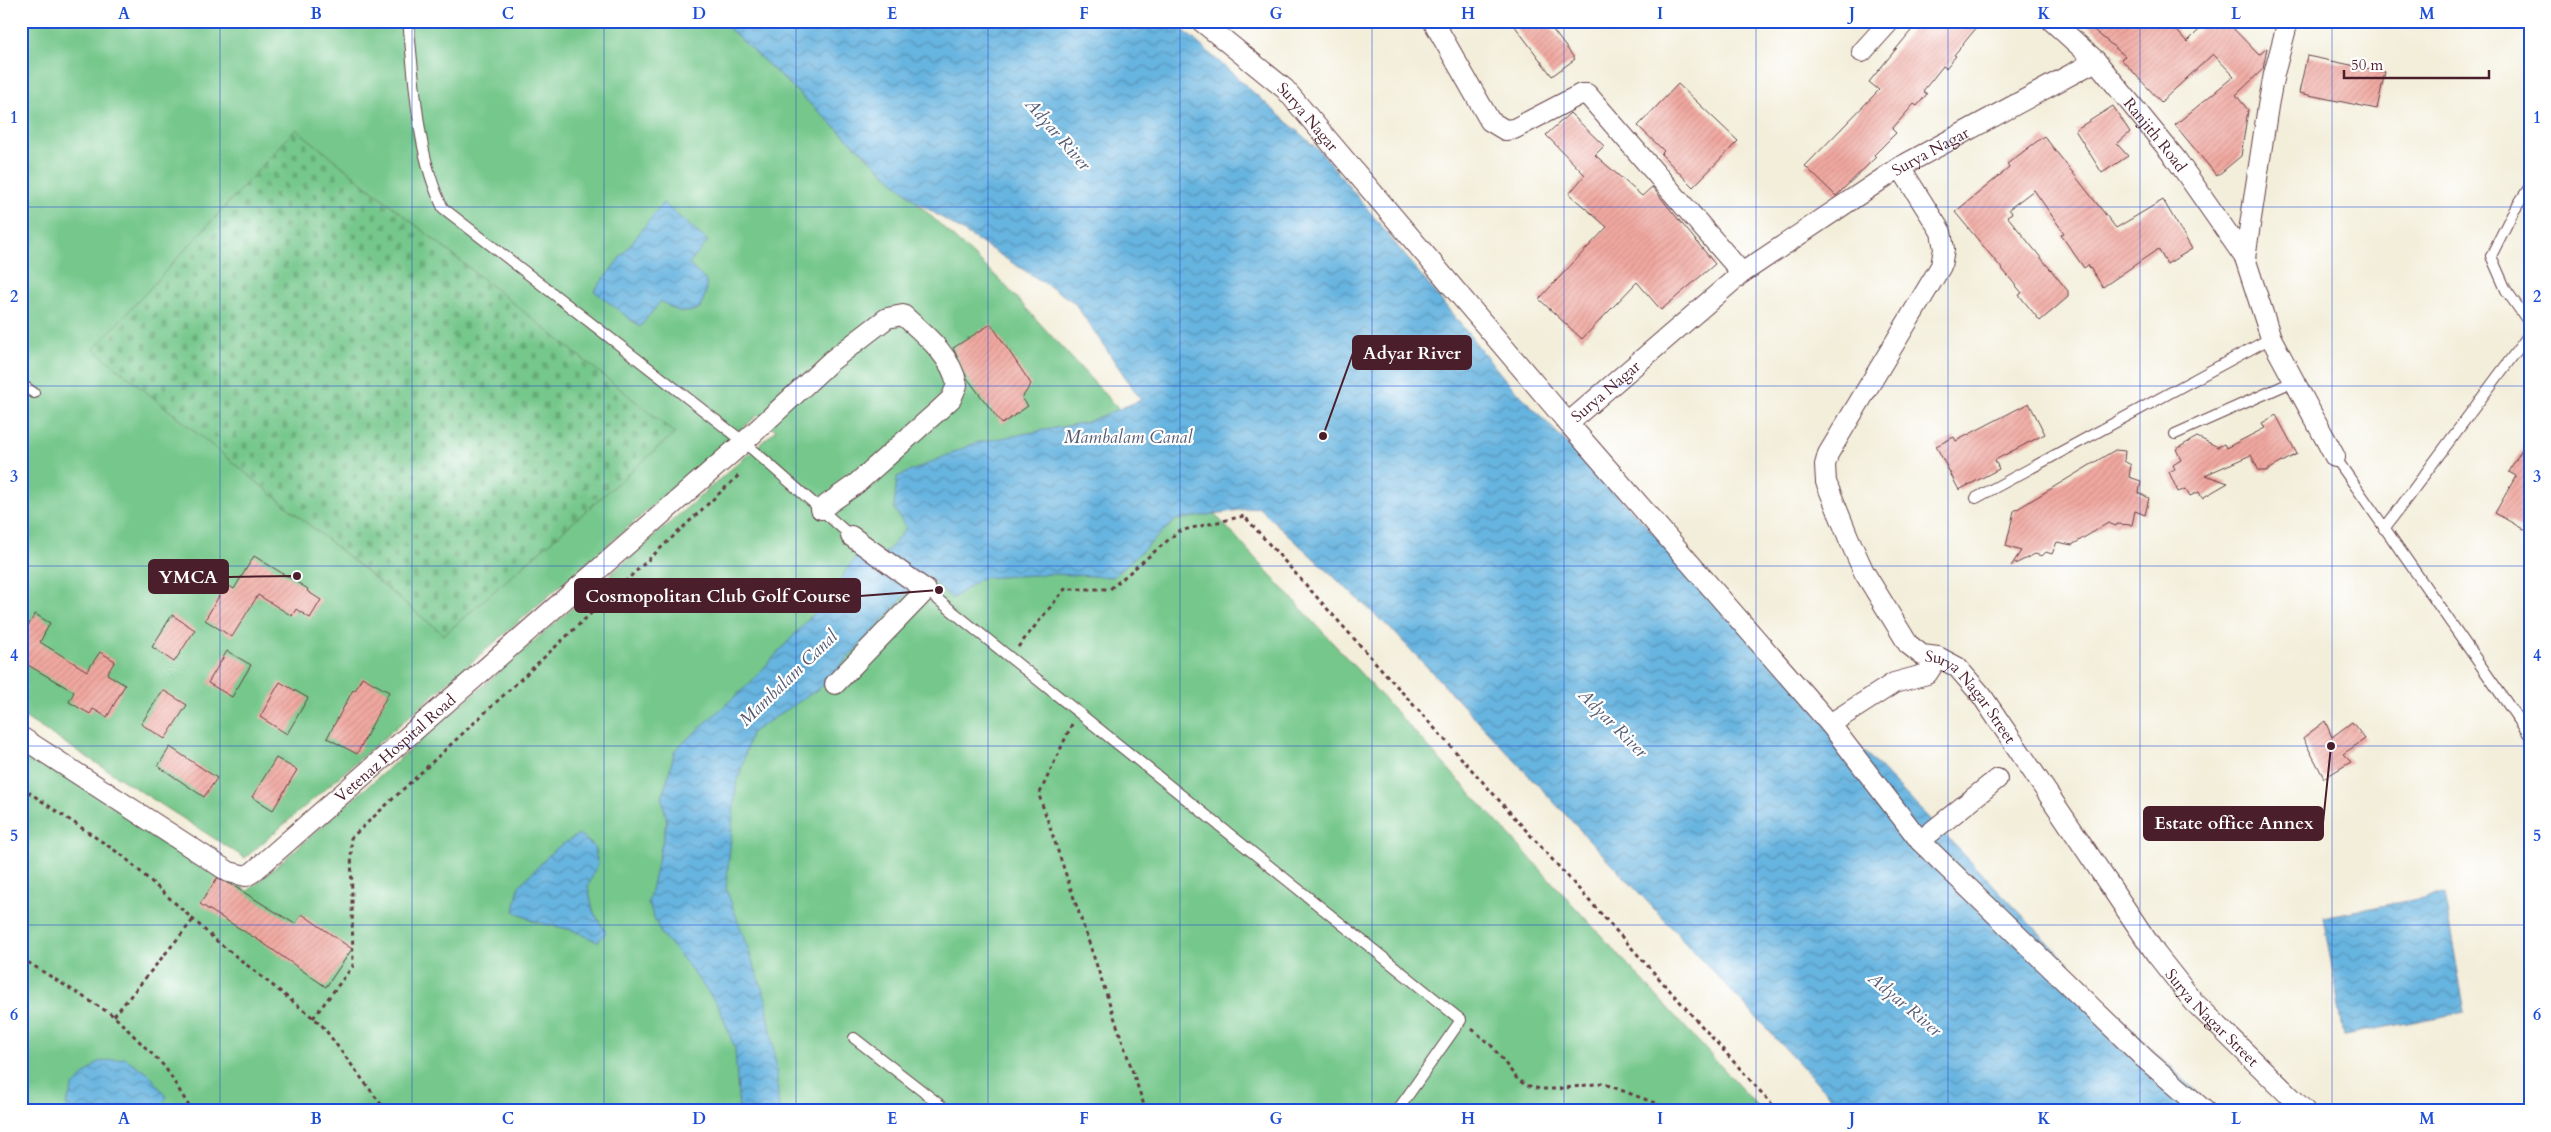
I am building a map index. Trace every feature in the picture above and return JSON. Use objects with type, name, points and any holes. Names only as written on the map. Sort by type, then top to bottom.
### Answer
[{"type":"street","name":"Surya Nagar","points":[[1201,21],[1286,89],[1568,423],[1742,273],[1900,167],[2096,61]]},
{"type":"street","points":[[1433,21],[1490,121],[1506,130],[1514,129],[1581,94],[1587,94],[1742,273]]},
{"type":"street","points":[[1862,52],[1890,21]]},
{"type":"street","name":"Ranjith Road","points":[[2052,21],[2096,61],[2176,159],[2245,258],[2271,338],[2292,382],[2335,457]]},
{"type":"street","name":"Ranjith Road","points":[[2245,258],[2268,106],[2288,21]]},
{"type":"street","name":"Surya Nagar Street","points":[[1900,167],[1941,232],[1944,249],[1940,266],[1828,454],[1825,465],[1826,482],[1864,572],[1908,644],[1922,655],[1938,657],[1957,667],[1982,696],[2156,954],[2194,1002],[2305,1111]]},
{"type":"street","points":[[744,442],[831,360],[861,336],[887,318],[903,315],[939,350],[951,367],[958,385],[951,399],[897,448],[856,484],[820,509]]},
{"type":"street","points":[[1568,423],[1830,724],[1920,841],[2145,1059],[2205,1111]]},
{"type":"street","name":"Vetenaz Hospital Road","points":[[21,737],[229,872],[246,876],[260,868],[744,442]]},
{"type":"street","points":[[835,684],[926,590],[851,536]]},
{"type":"street","points":[[1830,724],[1894,683],[1926,674],[1938,657]]},
{"type":"street","points":[[1920,841],[1997,779]]},
{"type":"lane","points":[[408,21],[424,155],[436,195],[443,208],[744,442],[851,536]]},
{"type":"lane","points":[[2530,186],[2512,214],[2491,256],[2506,290],[2530,324]]},
{"type":"lane","points":[[2384,530],[2530,332]]},
{"type":"lane","points":[[1976,498],[2271,338]]},
{"type":"lane","points":[[2175,434],[2292,382]]},
{"type":"lane","points":[[21,384],[34,393]]},
{"type":"lane","points":[[2335,457],[2384,530],[2530,736]]},
{"type":"lane","points":[[926,590],[1461,1020],[1397,1111]]},
{"type":"lane","points":[[854,1038],[948,1111]]},
{"type":"path","points":[[313,1018],[354,966],[352,838],[760,456]]},
{"type":"path","points":[[1010,657],[1065,589],[1110,589],[1179,531],[1244,516],[1778,1111]]},
{"type":"path","points":[[1077,711],[1039,796],[1146,1111]]},
{"type":"path","points":[[21,788],[123,856],[218,942],[321,1024],[386,1111]]},
{"type":"path","points":[[114,1016],[193,920]]},
{"type":"path","points":[[21,958],[114,1016],[165,1067],[192,1111]]},
{"type":"path","points":[[1461,1020],[1491,1045],[1518,1080],[1526,1085],[1540,1089],[1558,1089],[1602,1083],[1676,1111]]},
{"type":"green space","points":[[21,21],[721,21],[1001,281],[1762,1111],[21,1111],[21,749],[248,891],[776,430],[758,415],[245,858],[21,715]]},
{"type":"green space","points":[[296,129],[675,433],[444,635],[94,349]]},
{"type":"water","name":"Mambalam Canal","points":[[721,21],[1173,21],[1322,153],[1504,378],[2138,1035],[2216,1111],[1844,1111],[1395,633],[1258,507],[1176,520],[1113,577],[1051,574],[981,578],[952,599],[927,576],[904,597],[820,688],[751,733],[736,787],[726,888],[766,999],[776,1065],[779,1111],[739,1111],[735,1049],[719,1007],[684,960],[661,934],[648,903],[667,821],[662,799],[675,750],[750,683],[825,601],[855,558],[887,552],[906,528],[894,508],[897,477],[975,443],[1087,422],[1141,400],[1074,302],[914,200]]},
{"type":"water","points":[[663,203],[708,241],[689,264],[706,281],[706,293],[700,308],[688,312],[675,310],[661,301],[640,327],[594,291]]},
{"type":"water","points":[[579,834],[594,846],[598,864],[588,886],[593,911],[606,932],[598,942],[572,930],[532,921],[514,911],[519,886],[555,849]]},
{"type":"water","points":[[2444,894],[2465,1012],[2344,1035],[2323,917]]},
{"type":"water","points":[[125,1058],[149,1074],[167,1098],[154,1111],[71,1111],[66,1105],[73,1086],[98,1062]]},
{"type":"building","points":[[1511,21],[1546,21],[1575,59],[1552,76]]},
{"type":"building","points":[[1919,21],[1982,21],[1954,55],[1956,56],[1946,68],[1943,66],[1923,91],[1927,94],[1917,106],[1914,104],[1892,129],[1896,133],[1874,155],[1876,157],[1836,196],[1805,166],[1879,90],[1869,82]]},
{"type":"building","points":[[2083,21],[2168,21],[2187,42],[2208,21],[2226,21],[2259,55],[2267,48],[2263,69],[2236,95],[2248,110],[2241,156],[2217,176],[2175,125],[2234,76],[2213,54],[2161,102],[2121,59],[2125,56]]},
{"type":"building","points":[[2307,56],[2385,72],[2377,109],[2299,93]]},
{"type":"building","points":[[1678,84],[1738,141],[1693,187],[1661,154],[1664,151],[1638,126]]},
{"type":"building","points":[[2113,106],[2130,132],[2117,144],[2128,156],[2102,173],[2075,130]]},
{"type":"building","points":[[1570,113],[1604,146],[1595,155],[1642,196],[1652,187],[1715,264],[1661,310],[1637,282],[1582,339],[1539,299],[1607,227],[1569,194],[1585,175],[1546,135]]},
{"type":"building","points":[[2044,136],[2116,228],[2163,200],[2192,249],[2167,264],[2158,249],[2103,287],[2088,265],[2084,268],[2061,235],[2064,233],[2034,190],[2009,209],[2012,213],[2007,216],[2068,291],[2068,297],[2040,321],[2019,295],[2022,293],[1955,212],[2009,168],[2007,164]]},
{"type":"building","points":[[991,324],[1031,384],[1022,398],[1028,406],[1002,424],[967,378],[953,348]]},
{"type":"building","points":[[2029,403],[2045,434],[1995,460],[1999,469],[1959,490],[1936,446],[1954,437],[1956,441]]},
{"type":"building","points":[[2276,415],[2297,454],[2266,471],[2259,471],[2251,455],[2205,475],[2228,483],[2202,498],[2199,492],[2190,496],[2186,489],[2178,492],[2169,472],[2175,469],[2173,465],[2181,460],[2176,449],[2197,437],[2218,447],[2224,444],[2226,448],[2265,428],[2262,423]]},
{"type":"building","points":[[2530,435],[2530,533],[2495,513],[2516,476],[2509,472]]},
{"type":"building","points":[[2115,450],[2125,451],[2124,461],[2131,465],[2129,477],[2141,481],[2139,493],[2149,498],[2145,515],[2135,511],[2132,525],[2117,524],[2116,526],[2108,523],[2072,545],[2057,542],[2052,554],[2046,552],[2042,556],[2035,554],[2011,566],[2021,551],[2006,546],[2014,511]]},
{"type":"building","points":[[254,556],[308,589],[307,591],[321,600],[310,618],[296,609],[292,616],[258,595],[232,637],[205,620],[226,584],[234,589]]},
{"type":"building","points":[[35,614],[50,623],[40,642],[87,671],[100,652],[115,661],[107,674],[125,685],[107,717],[93,709],[90,714],[69,702],[74,692],[21,661],[21,638]]},
{"type":"building","points":[[172,615],[195,630],[174,662],[152,647]]},
{"type":"building","points":[[227,651],[251,665],[232,697],[208,683]]},
{"type":"building","points":[[362,677],[389,692],[357,754],[327,738]]},
{"type":"building","points":[[280,682],[308,698],[287,734],[260,717]]},
{"type":"building","points":[[163,690],[187,705],[165,739],[141,724]]},
{"type":"building","points":[[2325,721],[2332,737],[2352,722],[2365,739],[2343,754],[2351,762],[2324,778],[2303,738]]},
{"type":"building","points":[[170,747],[217,778],[204,797],[158,766]]},
{"type":"building","points":[[276,758],[297,770],[273,810],[252,797]]},
{"type":"building","points":[[217,878],[232,885],[295,924],[302,914],[352,949],[326,987],[263,943],[200,904]]},
{"type":"place","name":"Adyar River","points":[[1323,436]]},
{"type":"place","name":"YMCA","points":[[297,576]]},
{"type":"place","name":"Cosmopolitan Club Golf Course","points":[[939,590]]},
{"type":"place","name":"Estate office Annex","points":[[2331,746]]}]
